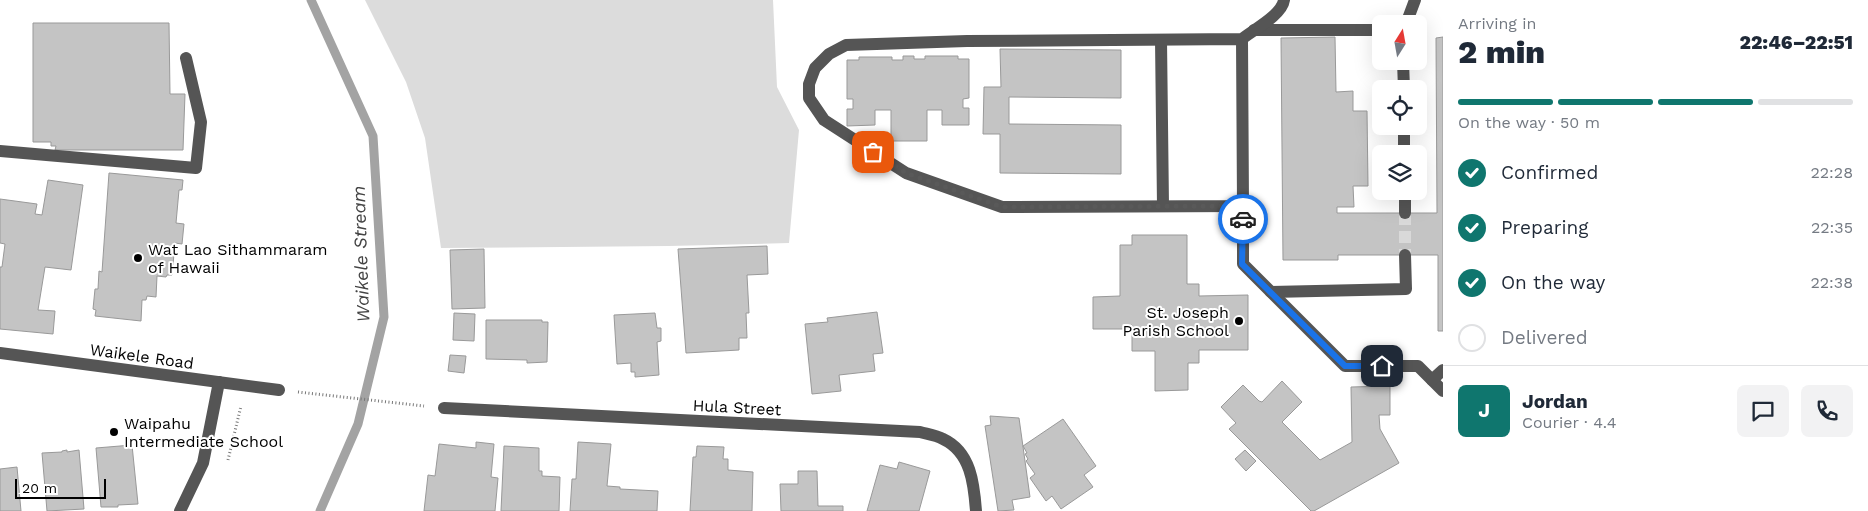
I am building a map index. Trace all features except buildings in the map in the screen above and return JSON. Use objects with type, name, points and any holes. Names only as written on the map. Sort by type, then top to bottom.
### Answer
[{"type":"street","points":[[1243,206],[1002,207],[906,173],[824,120],[809,98],[809,84],[815,68],[829,54],[846,45],[967,41],[1242,39],[1272,18],[1284,3],[1284,0]]},
{"type":"street","points":[[1409,15],[1415,0]]},
{"type":"street","points":[[1254,30],[1372,30]]},
{"type":"street","points":[[1242,39],[1242,264],[1345,366],[1418,366],[1443,391]]},
{"type":"street","points":[[1161,40],[1163,206]]},
{"type":"street","points":[[0,151],[196,168],[201,122],[186,58]]},
{"type":"street","points":[[1405,200],[1405,213]]},
{"type":"street","points":[[1271,292],[1406,289],[1405,255]]},
{"type":"street","name":"Waikele Road","points":[[0,353],[279,390]]},
{"type":"street","points":[[1432,380],[1443,370]]},
{"type":"street","points":[[180,511],[203,463],[219,382]]},
{"type":"street","name":"Hula Street","points":[[444,408],[920,432],[943,438],[958,449],[969,466],[974,488],[976,511]]},
{"type":"path","points":[[279,390],[444,408]]},
{"type":"shaded area","points":[[365,0],[773,0],[777,87],[799,130],[789,243],[441,248],[425,138],[406,82]]},
{"type":"waterway","name":"Waikele Stream","points":[[311,0],[373,136],[384,317],[358,424],[320,511]]},
{"type":"tunnel","points":[[1405,213],[1405,255]]},
{"type":"way so far","points":[[873,152],[906,173],[1002,207],[1243,206],[1243,219]]},
{"type":"place","name":"Wat Lao Sithammaram of Hawaii","points":[[138,258]]},
{"type":"place","name":"St. Joseph Parish School","points":[[1239,321]]},
{"type":"place","name":"Waipahu Intermediate School","points":[[114,432]]},
{"type":"route","points":[[1243,219],[1242,264],[1345,366],[1382,366]]}]
